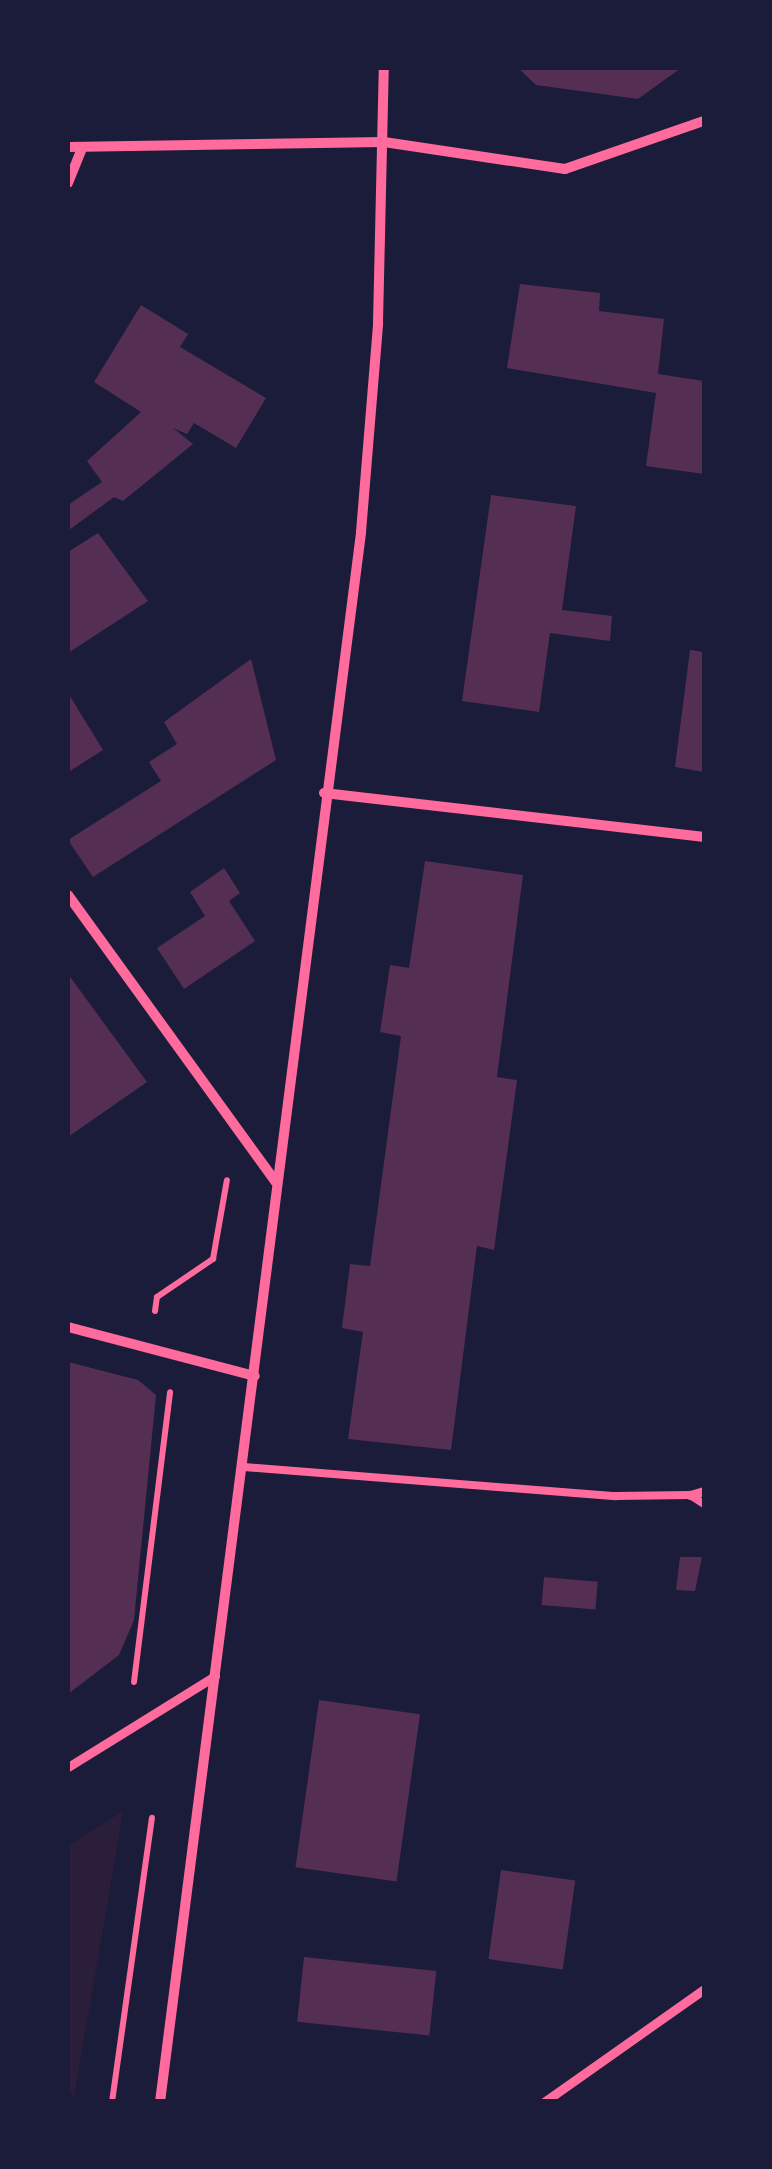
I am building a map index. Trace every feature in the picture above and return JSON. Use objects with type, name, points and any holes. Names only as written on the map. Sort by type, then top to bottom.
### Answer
[{"type":"street","points":[[160,2102],[244,1467],[324,793],[361,532],[384,142],[384,68]]},
{"type":"street","points":[[68,147],[384,142],[564,169],[704,121]]},
{"type":"street","points":[[68,183],[82,149]]},
{"type":"street","points":[[324,793],[704,837]]},
{"type":"street","points":[[68,895],[276,1182]]},
{"type":"street","points":[[68,1326],[254,1376]]},
{"type":"street","points":[[690,1495],[704,1491]]},
{"type":"street","points":[[68,1767],[215,1676]]},
{"type":"street","points":[[544,2102],[704,1989]]},
{"type":"lane","points":[[244,1467],[616,1496],[690,1495],[704,1504]]},
{"type":"path","points":[[128,1728],[170,1384],[145,1372],[157,1296],[213,1259],[236,1127]]},
{"type":"path","points":[[112,2102],[155,1798]]},
{"type":"shaded area","points":[[123,1811],[74,2098],[68,2089],[68,1846]]},
{"type":"building","points":[[518,68],[681,68],[638,99],[536,85]]},
{"type":"building","points":[[520,284],[600,293],[599,311],[664,319],[658,374],[704,381],[704,474],[646,466],[656,393],[507,368]]},
{"type":"building","points":[[141,305],[188,334],[180,347],[266,398],[236,448],[194,423],[187,434],[173,428],[193,444],[123,501],[114,497],[69,530],[68,539],[68,505],[102,482],[87,461],[141,412],[94,382]]},
{"type":"building","points":[[491,495],[576,506],[562,610],[612,616],[610,641],[550,633],[539,712],[462,701]]},
{"type":"building","points":[[98,533],[148,601],[68,653],[68,552]]},
{"type":"building","points":[[690,650],[704,652],[704,772],[675,767]]},
{"type":"building","points":[[251,659],[276,760],[93,877],[68,840],[161,781],[149,762],[177,744],[164,722]]},
{"type":"building","points":[[68,693],[103,750],[70,771],[68,767]]},
{"type":"building","points":[[425,861],[523,875],[497,1077],[517,1080],[494,1250],[477,1246],[451,1450],[348,1439],[363,1332],[342,1328],[350,1264],[370,1266],[401,1036],[380,1032],[390,965],[409,968]]},
{"type":"building","points":[[224,868],[240,893],[229,901],[255,941],[184,989],[157,948],[205,916],[190,892]]},
{"type":"building","points":[[68,974],[147,1082],[68,1137]]},
{"type":"building","points":[[68,1362],[138,1380],[156,1395],[134,1620],[119,1655],[68,1694]]},
{"type":"building","points":[[680,1557],[702,1557],[695,1591],[676,1590]]},
{"type":"building","points":[[544,1577],[598,1582],[595,1610],[542,1605]]},
{"type":"building","points":[[319,1700],[420,1714],[396,1882],[295,1867]]},
{"type":"building","points":[[501,1870],[575,1880],[563,1970],[488,1959]]},
{"type":"building","points":[[304,1957],[436,1971],[429,2036],[297,2022]]}]
